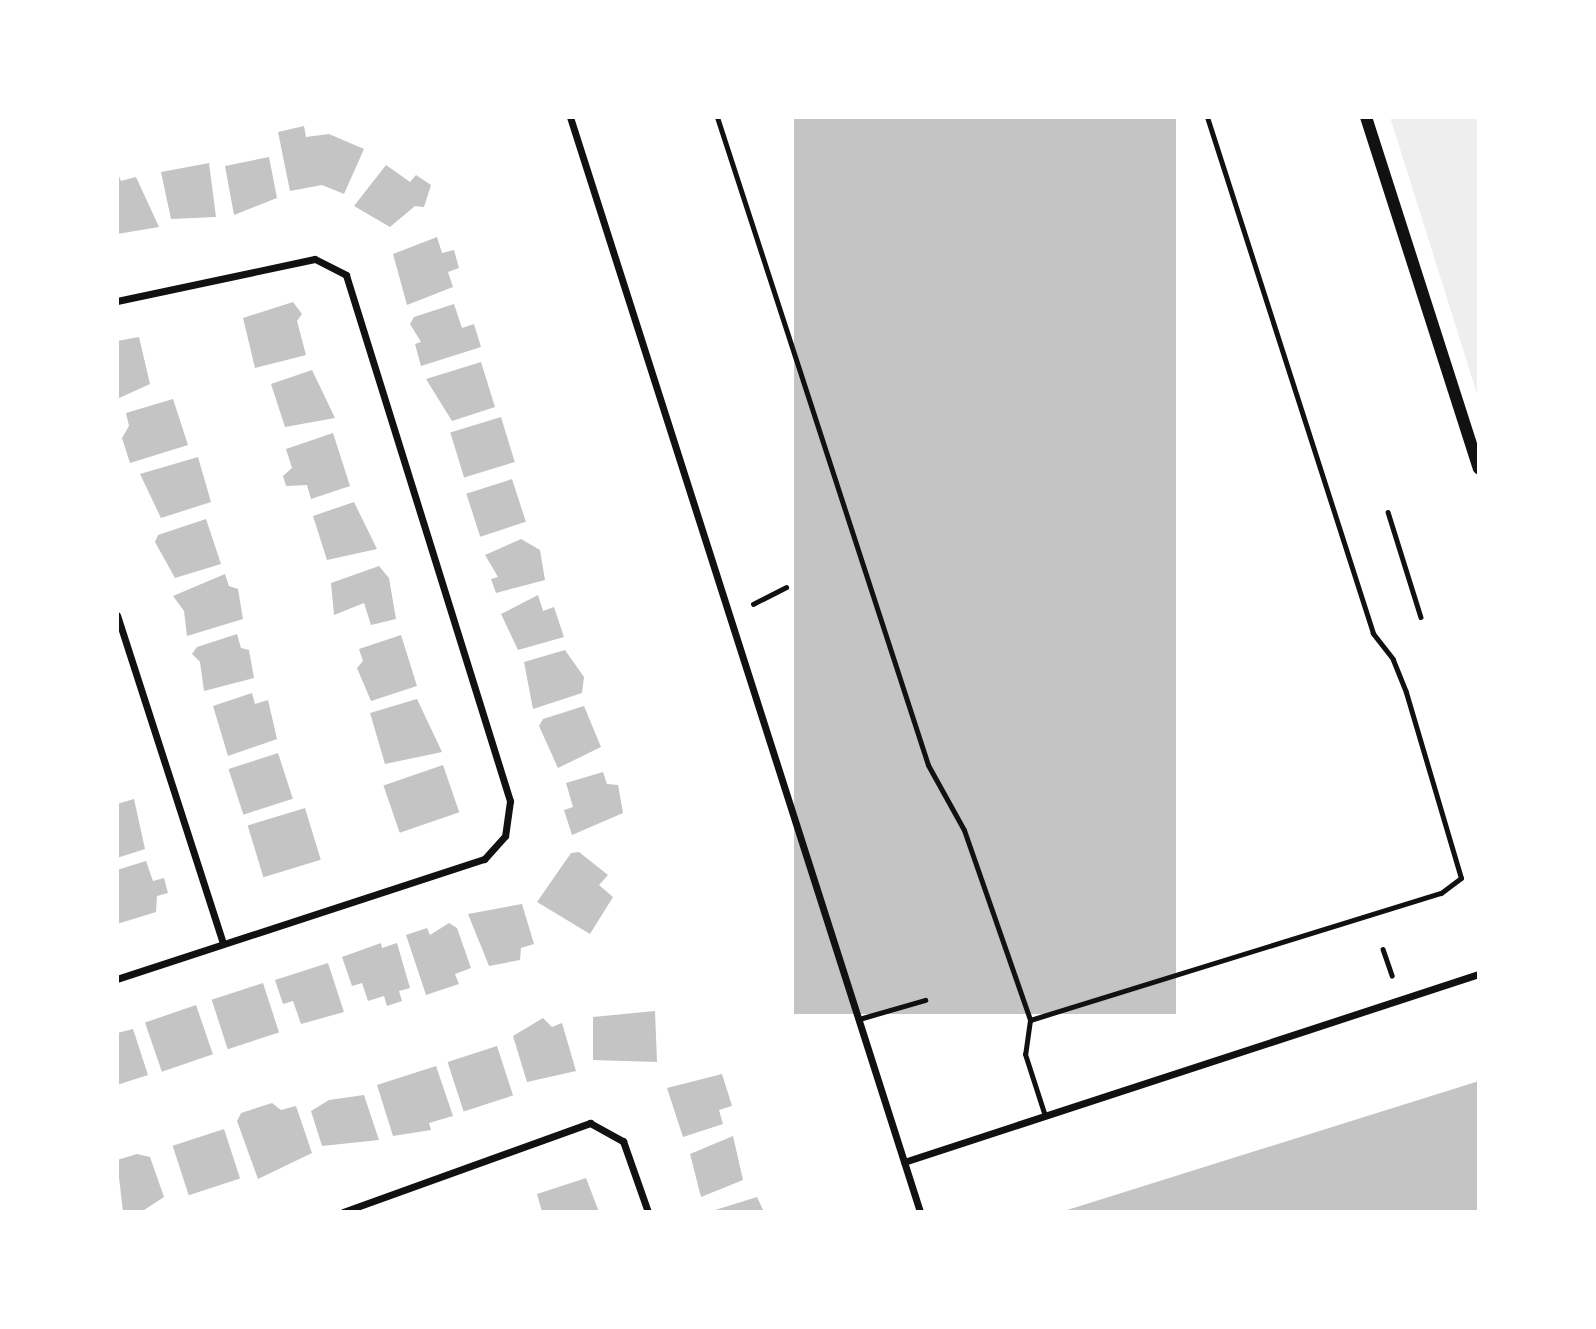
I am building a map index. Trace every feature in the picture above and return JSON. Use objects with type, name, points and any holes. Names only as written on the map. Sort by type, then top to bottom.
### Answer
[{"type":"street","points":[[570,117],[920,1212]]},
{"type":"street","points":[[1366,117],[1479,468]]},
{"type":"street","points":[[117,301],[315,259],[346,275],[510,801],[505,836],[484,859],[117,979]]},
{"type":"street","points":[[117,614],[223,943]]},
{"type":"street","points":[[904,1162],[1479,974]]},
{"type":"street","points":[[343,1212],[590,1123],[623,1141],[648,1212]]},
{"type":"lane","points":[[718,117],[928,765],[964,830],[1030,1020],[1026,1054],[1045,1116]]},
{"type":"lane","points":[[1030,1020],[1458,884],[1460,871],[1406,692],[1394,659],[1373,633],[1207,117]]},
{"type":"lane","points":[[859,1019],[925,1000]]},
{"type":"path","points":[[1388,512],[1421,617]]},
{"type":"path","points":[[753,604],[786,587]]},
{"type":"path","points":[[1383,949],[1392,975]]},
{"type":"shaded area","points":[[1390,117],[1479,117],[1479,400]]},
{"type":"building","points":[[794,117],[1176,117],[1176,1014],[794,1014]]},
{"type":"building","points":[[304,126],[306,137],[329,134],[364,149],[344,194],[322,185],[290,191],[278,132]]},
{"type":"building","points":[[269,157],[277,198],[234,215],[225,166]]},
{"type":"building","points":[[209,163],[216,217],[171,219],[161,172]]},
{"type":"building","points":[[386,165],[410,182],[416,175],[431,185],[424,207],[415,206],[390,227],[354,206]]},
{"type":"building","points":[[117,172],[121,181],[136,177],[159,227],[117,234]]},
{"type":"building","points":[[437,237],[442,253],[454,250],[459,268],[448,272],[453,287],[407,305],[393,254]]},
{"type":"building","points":[[293,302],[302,314],[297,321],[306,355],[255,368],[243,318]]},
{"type":"building","points":[[454,304],[462,328],[474,324],[481,347],[421,366],[415,344],[421,342],[410,324],[414,317]]},
{"type":"building","points":[[139,337],[150,384],[117,399],[117,341]]},
{"type":"building","points":[[481,362],[495,407],[452,421],[426,379]]},
{"type":"building","points":[[312,370],[335,418],[285,427],[271,384]]},
{"type":"building","points":[[173,399],[188,445],[130,463],[122,438],[129,426],[126,413]]},
{"type":"building","points":[[501,417],[515,462],[464,477],[450,432]]},
{"type":"building","points":[[333,433],[350,486],[311,499],[307,485],[286,486],[283,476],[292,468],[286,449]]},
{"type":"building","points":[[198,457],[211,502],[161,518],[140,474]]},
{"type":"building","points":[[512,479],[526,522],[480,537],[466,494]]},
{"type":"building","points":[[354,502],[377,549],[327,560],[313,516]]},
{"type":"building","points":[[206,519],[221,564],[175,578],[155,542],[158,535]]},
{"type":"building","points":[[521,539],[540,550],[545,580],[496,593],[491,579],[498,577],[485,555]]},
{"type":"building","points":[[379,566],[389,578],[396,619],[371,625],[364,603],[334,615],[331,583]]},
{"type":"building","points":[[225,574],[229,586],[238,589],[243,619],[187,636],[184,611],[173,596]]},
{"type":"building","points":[[538,595],[543,611],[554,607],[564,637],[518,650],[501,614]]},
{"type":"building","points":[[237,634],[241,648],[249,650],[254,678],[204,691],[200,662],[192,654],[197,647]]},
{"type":"building","points":[[401,635],[417,686],[371,701],[357,668],[363,661],[359,649]]},
{"type":"building","points":[[565,650],[584,677],[582,693],[533,709],[524,662]]},
{"type":"building","points":[[252,693],[255,704],[268,700],[277,739],[228,756],[213,706]]},
{"type":"building","points":[[417,699],[442,752],[385,764],[370,713]]},
{"type":"building","points":[[584,706],[601,747],[558,768],[539,726],[543,719]]},
{"type":"building","points":[[278,753],[293,799],[243,815],[229,769]]},
{"type":"building","points":[[443,765],[459,812],[400,833],[383,786]]},
{"type":"building","points":[[603,772],[607,784],[618,785],[623,813],[572,835],[564,810],[573,807],[566,783]]},
{"type":"building","points":[[134,799],[145,849],[117,858],[117,804]]},
{"type":"building","points":[[305,808],[321,860],[263,877],[248,826]]},
{"type":"building","points":[[579,852],[608,875],[599,885],[613,897],[590,934],[537,902],[571,853]]},
{"type":"building","points":[[146,861],[153,881],[164,878],[168,893],[157,896],[156,912],[117,924],[117,870]]},
{"type":"building","points":[[522,904],[534,944],[521,948],[520,960],[489,966],[468,914]]},
{"type":"building","points":[[449,923],[457,928],[471,968],[455,974],[459,984],[426,995],[406,935],[427,928],[430,935]]},
{"type":"building","points":[[381,943],[382,948],[397,943],[410,988],[399,991],[402,1001],[387,1006],[384,996],[368,1001],[362,983],[352,986],[342,957]]},
{"type":"building","points":[[328,963],[344,1012],[301,1024],[293,1001],[283,1004],[275,980]]},
{"type":"building","points":[[263,983],[279,1032],[228,1049],[212,1000]]},
{"type":"building","points":[[196,1005],[213,1054],[162,1072],[145,1023]]},
{"type":"building","points":[[655,1011],[657,1062],[593,1060],[593,1017]]},
{"type":"building","points":[[543,1018],[552,1027],[562,1023],[576,1071],[527,1082],[513,1036]]},
{"type":"building","points":[[133,1029],[148,1075],[117,1085],[117,1033]]},
{"type":"building","points":[[497,1046],[513,1095],[464,1112],[448,1062]]},
{"type":"building","points":[[436,1066],[453,1116],[429,1123],[431,1130],[393,1136],[377,1085]]},
{"type":"building","points":[[722,1074],[732,1106],[719,1110],[723,1124],[683,1137],[667,1088]]},
{"type":"building","points":[[1479,1081],[1479,1212],[1064,1212],[1064,1211]]},
{"type":"building","points":[[364,1095],[379,1140],[322,1146],[311,1111],[329,1100]]},
{"type":"building","points":[[272,1103],[281,1110],[296,1106],[312,1153],[258,1179],[237,1121],[241,1113]]},
{"type":"building","points":[[224,1129],[240,1178],[189,1195],[173,1146]]},
{"type":"building","points":[[733,1136],[743,1180],[701,1197],[690,1154]]},
{"type":"building","points":[[137,1154],[150,1157],[164,1197],[141,1212],[123,1212],[117,1160]]},
{"type":"building","points":[[586,1178],[599,1212],[542,1212],[537,1194]]},
{"type":"building","points":[[757,1197],[764,1212],[712,1212],[712,1211]]}]
